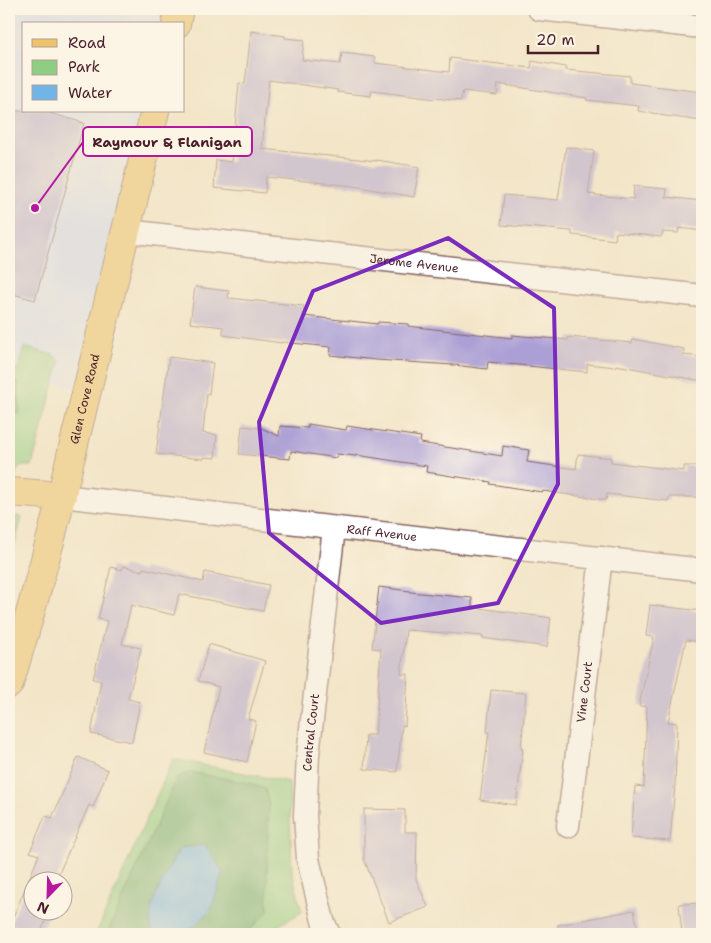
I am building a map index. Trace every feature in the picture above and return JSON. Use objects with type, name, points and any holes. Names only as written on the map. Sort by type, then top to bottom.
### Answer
[{"type":"main road","points":[[176,22],[179,9]]},
{"type":"main road","name":"Glen Cove Road","points":[[9,684],[62,496],[154,112]]},
{"type":"main road","points":[[9,492],[62,496]]},
{"type":"street","points":[[540,9],[702,27]]},
{"type":"street","name":"Jerome Avenue","points":[[126,231],[702,296]]},
{"type":"street","name":"Raff Avenue","points":[[62,496],[702,570]]},
{"type":"street","name":"Central Court","points":[[329,934],[323,920],[308,859],[305,816],[308,754],[334,528]]},
{"type":"street","name":"Vine Court","points":[[568,826],[601,558]]},
{"type":"highlighted area","points":[[448,238],[554,308],[558,484],[498,603],[381,623],[269,533],[259,422],[313,291]]},
{"type":"shaded area","points":[[9,9],[179,9],[176,22],[22,22],[22,112],[155,112],[86,392],[9,371]]},
{"type":"green space","points":[[24,347],[53,355],[60,361],[32,466],[23,466],[16,471],[16,477],[9,480],[9,368],[18,370]]},
{"type":"green space","points":[[9,380],[18,382],[20,412],[9,419]]},
{"type":"green space","points":[[9,509],[13,510],[12,515],[22,517],[9,566]]},
{"type":"green space","points":[[173,759],[289,782],[292,871],[302,912],[264,934],[96,934]]},
{"type":"green space","points":[[190,772],[249,783],[265,789],[269,804],[268,911],[253,927],[242,934],[107,934],[177,778]]},
{"type":"water","points":[[205,845],[223,872],[211,910],[196,925],[182,934],[155,934],[151,926],[150,916],[153,904],[180,848]]},
{"type":"building","points":[[251,31],[304,40],[302,60],[340,64],[342,53],[375,57],[375,63],[449,72],[450,58],[531,68],[532,61],[566,67],[566,70],[630,76],[630,83],[702,92],[702,121],[638,111],[639,106],[586,100],[587,98],[498,84],[497,95],[463,91],[461,101],[372,91],[371,96],[269,80],[262,149],[377,160],[419,167],[414,197],[354,186],[266,177],[265,193],[214,188],[216,160],[232,162],[239,83],[245,84]]},
{"type":"building","points":[[9,111],[46,112],[84,123],[35,300],[9,293]]},
{"type":"building","points":[[566,147],[594,151],[588,194],[633,199],[634,186],[667,189],[666,197],[702,201],[702,231],[679,228],[678,233],[663,232],[661,237],[616,232],[615,240],[572,235],[572,231],[501,225],[504,195],[558,200]]},
{"type":"building","points":[[195,287],[229,291],[228,298],[304,306],[303,316],[378,324],[378,322],[408,324],[408,326],[512,338],[512,335],[568,340],[569,337],[632,343],[633,339],[684,349],[683,355],[702,357],[702,381],[616,365],[616,367],[587,364],[587,372],[488,362],[487,369],[330,355],[331,347],[223,335],[223,327],[190,323]]},
{"type":"building","points":[[169,357],[213,363],[209,394],[207,393],[203,433],[217,435],[215,458],[204,457],[204,459],[156,454]]},
{"type":"building","points":[[308,424],[346,430],[347,426],[421,437],[420,443],[502,456],[503,446],[529,450],[527,462],[576,469],[578,454],[611,458],[611,462],[684,471],[684,466],[702,466],[702,497],[669,497],[668,501],[607,494],[606,500],[490,484],[491,482],[426,472],[427,466],[356,455],[337,454],[336,458],[291,451],[290,459],[239,454],[242,426],[261,428],[279,436],[280,426],[308,428]]},
{"type":"building","points":[[123,566],[142,571],[143,568],[203,582],[205,572],[269,585],[263,611],[179,594],[174,615],[131,605],[122,644],[141,648],[128,699],[140,702],[132,742],[91,734],[101,681],[93,679],[107,621],[98,619],[111,567],[122,570]]},
{"type":"building","points":[[379,587],[472,598],[472,607],[551,618],[547,647],[482,638],[483,636],[406,630],[401,674],[408,674],[405,726],[402,725],[397,772],[364,769],[366,735],[375,735],[381,649],[372,648]]},
{"type":"building","points":[[650,605],[702,611],[702,642],[686,640],[668,722],[677,723],[675,786],[670,841],[631,838],[635,786],[644,787],[647,707],[639,706],[654,637],[646,636]]},
{"type":"building","points":[[209,644],[265,661],[248,719],[256,721],[247,762],[204,752],[219,687],[198,681]]},
{"type":"building","points":[[491,690],[526,693],[521,749],[523,749],[516,805],[480,800],[489,732],[487,732]]},
{"type":"building","points":[[78,757],[108,770],[93,807],[89,805],[60,870],[33,870],[39,855],[30,852],[45,816],[52,818]]},
{"type":"building","points":[[364,809],[405,810],[405,832],[417,832],[416,879],[428,907],[389,922],[364,859]]},
{"type":"building","points":[[22,896],[22,920],[46,920],[40,934],[9,934],[9,927]]},
{"type":"building","points":[[702,903],[702,934],[682,934],[679,904]]},
{"type":"building","points":[[634,910],[639,934],[559,934],[558,925]]},
{"type":"place","name":"Raymour & Flanigan","points":[[35,208]]}]
